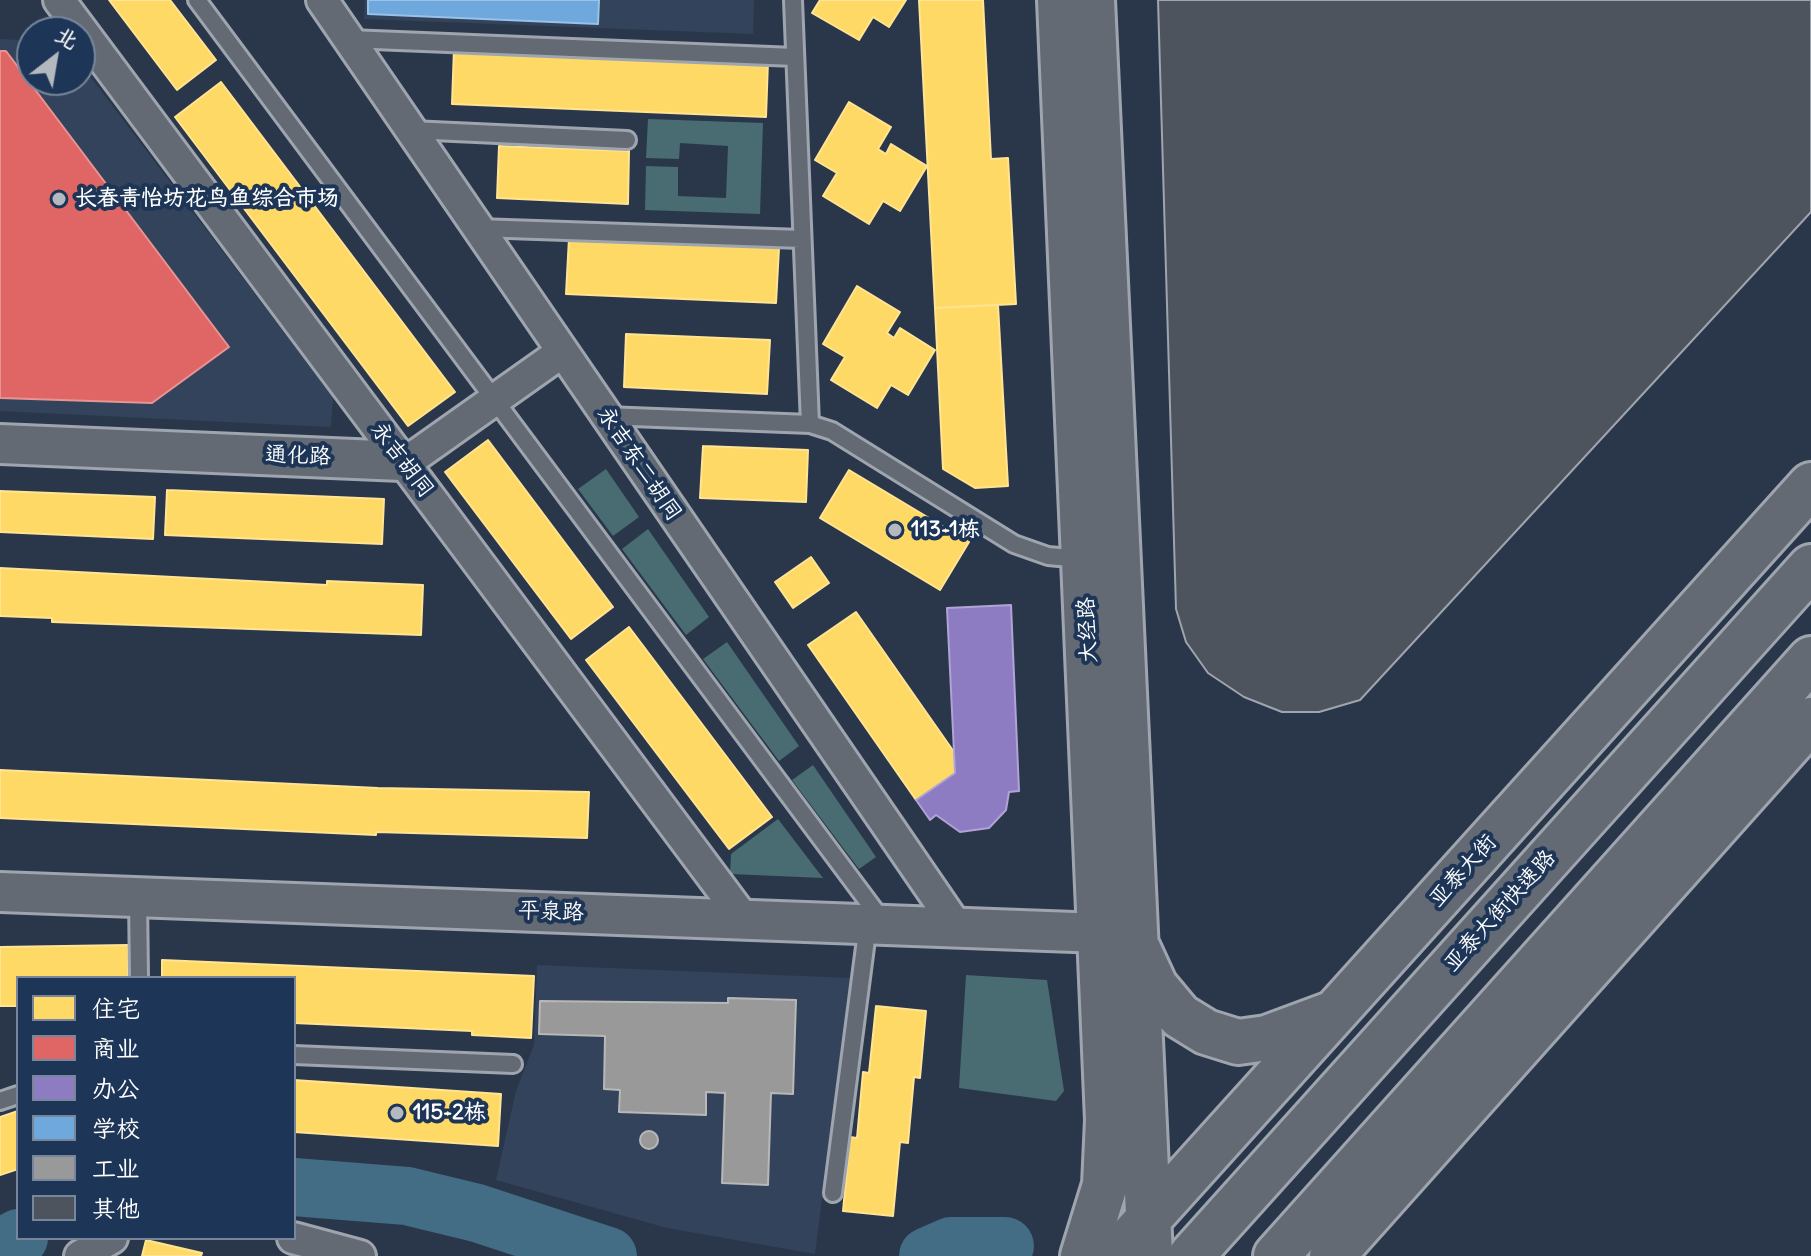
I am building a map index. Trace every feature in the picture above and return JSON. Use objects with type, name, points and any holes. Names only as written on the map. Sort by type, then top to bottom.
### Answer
[{"type":"main road","name":"大经路","points":[[1063,1],[1085,559],[1148,1238]]},
{"type":"main road","name":"大经路","points":[[1063,1],[1118,936],[1105,1185],[1083,1256]]},
{"type":"main road","name":"亚泰大街","points":[[1115,1256],[1148,1238],[1335,1013],[1811,485]]},
{"type":"main road","name":"亚泰大街快速路","points":[[1191,1256],[1811,567]]},
{"type":"main road","points":[[1276,1256],[1811,659]]},
{"type":"main road","points":[[1332,1256],[1811,720]]},
{"type":"main road","points":[[1118,936],[1180,1016],[1206,1032],[1238,1042],[1267,1038],[1335,1013]]},
{"type":"street","name":"永吉胡同","points":[[59,0],[744,919]]},
{"type":"street","name":"永吉东二胡同","points":[[322,0],[957,927]]},
{"type":"street","points":[[402,461],[418,454],[562,352]]},
{"type":"street","name":"通化路","points":[[0,444],[402,461]]},
{"type":"street","name":"平泉路","points":[[0,892],[957,927],[1118,936]]},
{"type":"street","points":[[296,1239],[360,1256]]},
{"type":"street","points":[[80,1256],[108,1240]]},
{"type":"lane","points":[[197,0],[495,400],[877,924],[833,1193]]},
{"type":"lane","points":[[793,0],[810,424]]},
{"type":"lane","points":[[349,39],[795,57]]},
{"type":"lane","points":[[411,130],[627,140]]},
{"type":"lane","points":[[478,228],[802,239]]},
{"type":"lane","points":[[606,416],[810,424],[832,431],[1014,544],[1048,556],[1085,559]]},
{"type":"lane","points":[[138,897],[139,976]]},
{"type":"lane","points":[[296,1055],[513,1064]]},
{"type":"shaded area","points":[[365,0],[754,0],[753,34],[364,19]]},
{"type":"shaded area","name":"长春青怡坊花鸟鱼综合市场","points":[[0,39],[16,40],[16,96],[96,96],[96,84],[333,397],[331,427],[0,411]]},
{"type":"shaded area","points":[[537,965],[850,978],[815,1254],[667,1228],[496,1180],[516,1091],[534,1045]]},
{"type":"green space","points":[[648,119],[763,123],[760,214],[645,210],[646,166],[678,167],[678,196],[726,198],[728,146],[680,143],[679,159],[646,158]]},
{"type":"green space","points":[[606,469],[639,517],[613,536],[578,489]]},
{"type":"green space","points":[[648,529],[709,617],[686,635],[622,549]]},
{"type":"green space","points":[[727,642],[799,746],[779,761],[703,659]]},
{"type":"green space","points":[[813,765],[876,857],[859,869],[792,780]]},
{"type":"green space","points":[[778,819],[823,878],[730,874],[731,854]]},
{"type":"green space","points":[[966,975],[1047,980],[1064,1091],[1056,1101],[959,1088]]},
{"type":"building: 住宅","points":[[109,0],[170,0],[216,60],[177,90]]},
{"type":"building: 住宅","points":[[820,0],[906,0],[889,27],[873,17],[859,40],[812,13]]},
{"type":"building: 住宅","points":[[919,0],[983,0],[991,159],[1008,158],[1016,304],[935,308]]},
{"type":"building: 住宅","points":[[454,48],[768,61],[766,117],[452,104]]},
{"type":"building: 住宅","points":[[221,82],[455,392],[408,426],[175,117]]},
{"type":"building: 住宅","points":[[849,102],[891,127],[878,149],[886,154],[891,144],[927,166],[900,211],[883,201],[869,224],[823,196],[837,173],[815,160]]},
{"type":"building: 住宅","points":[[499,146],[629,151],[628,204],[497,198]]},
{"type":"building: 住宅","points":[[569,238],[779,248],[776,303],[566,294]]},
{"type":"building: 住宅","points":[[857,286],[900,312],[887,333],[894,338],[900,328],[935,350],[908,395],[891,385],[877,408],[831,380],[845,357],[823,344]]},
{"type":"building: 住宅","points":[[998,305],[1008,486],[975,488],[943,469],[935,308]]},
{"type":"building: 住宅","points":[[626,334],[770,340],[767,394],[624,387]]},
{"type":"building: 住宅","points":[[488,440],[613,607],[571,639],[445,472]]},
{"type":"building: 住宅","points":[[703,446],[808,450],[806,502],[700,498]]},
{"type":"building: 住宅","name":"113-1栋","points":[[849,470],[969,542],[940,590],[820,518]]},
{"type":"building: 住宅","points":[[167,490],[384,499],[382,544],[165,535]]},
{"type":"building: 住宅","points":[[0,491],[155,497],[153,539],[0,532]]},
{"type":"building: 住宅","points":[[811,557],[829,583],[793,608],[775,582]]},
{"type":"building: 住宅","points":[[0,568],[327,585],[327,581],[423,585],[421,635],[52,622],[52,618],[0,616]]},
{"type":"building: 住宅","points":[[856,612],[954,752],[955,773],[916,800],[808,645]]},
{"type":"building: 住宅","points":[[629,627],[772,817],[729,849],[586,660]]},
{"type":"building: 住宅","points":[[0,770],[378,788],[589,792],[587,838],[376,832],[376,835],[0,818]]},
{"type":"building: 住宅","points":[[128,945],[128,976],[16,976],[16,1006],[0,1006],[0,947]]},
{"type":"building: 住宅","points":[[162,960],[534,976],[531,1038],[472,1035],[472,1031],[296,1023],[296,976],[162,976]]},
{"type":"building: 住宅","points":[[876,1006],[926,1011],[920,1078],[914,1077],[908,1143],[900,1142],[893,1216],[843,1211],[850,1137],[857,1138],[863,1072],[869,1073]]},
{"type":"building: 住宅","name":"115-2栋","points":[[296,1080],[501,1094],[498,1146],[296,1132]]},
{"type":"building: 住宅","points":[[16,1112],[16,1170],[0,1175],[0,1117]]},
{"type":"building: 住宅","points":[[146,1240],[202,1253],[201,1256],[142,1256]]},
{"type":"building: 商业","name":"长春青怡坊花鸟鱼综合市场","points":[[0,51],[6,51],[16,64],[16,96],[40,96],[229,347],[152,403],[0,398]]},
{"type":"building: 办公","points":[[1011,605],[1019,791],[1009,792],[1006,810],[989,828],[960,832],[936,815],[930,820],[916,800],[955,773],[947,608]]},
{"type":"building: 学校","points":[[368,0],[599,0],[598,24],[368,14]]},
{"type":"building: 工业","points":[[728,998],[796,1000],[793,1094],[771,1093],[768,1185],[722,1183],[725,1093],[706,1092],[706,1115],[619,1112],[620,1090],[604,1089],[605,1036],[539,1034],[540,1001],[728,1003]]},
{"type":"building: 工业","points":[[649,1131],[658,1140],[649,1149],[640,1140]]},
{"type":"building: 其他","points":[[1158,0],[1811,0],[1811,212],[1360,700],[1319,712],[1282,712],[1244,697],[1208,673],[1186,642],[1176,609]]},
{"type":"waterway","points":[[296,1187],[407,1196],[477,1213],[608,1256]]},
{"type":"waterway","points":[[0,1248],[16,1240]]},
{"type":"waterway","points":[[928,1256],[951,1246],[1005,1246]]},
{"type":"place","name":"长春青怡坊花鸟鱼综合市场","points":[[59,199]]},
{"type":"place","name":"113-1栋","points":[[895,530]]},
{"type":"place","name":"115-2栋","points":[[397,1113]]}]
